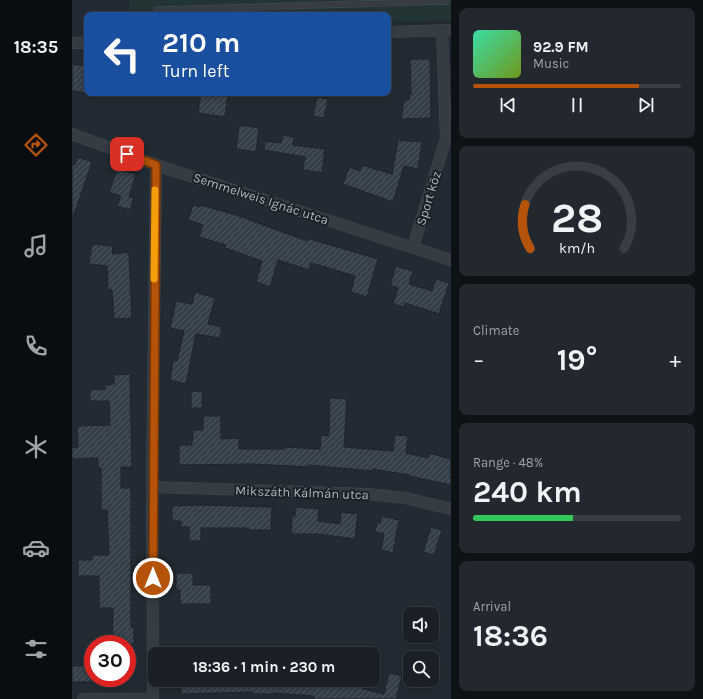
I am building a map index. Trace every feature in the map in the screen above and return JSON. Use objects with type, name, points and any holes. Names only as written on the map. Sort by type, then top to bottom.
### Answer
[{"type":"street","points":[[391,32],[447,30]]},
{"type":"street","name":"Sport köz","points":[[413,247],[446,138],[447,30]]},
{"type":"street","points":[[72,43],[84,43]]},
{"type":"street","name":"Semmelweis Ignác utca","points":[[72,134],[156,165],[451,260]]},
{"type":"street","points":[[83,699],[153,699],[152,487],[156,165]]},
{"type":"street","name":"Mikszáth Kálmán utca","points":[[152,487],[368,494],[405,498],[451,509]]},
{"type":"lane","points":[[157,12],[157,10],[451,1]]},
{"type":"shaded area","points":[[129,0],[451,0],[451,20],[391,22],[391,12],[129,12]]},
{"type":"building","points":[[410,59],[430,59],[431,118],[401,119],[404,100],[409,100],[409,94],[411,94]]},
{"type":"building","points":[[72,64],[84,66],[84,93],[72,91]]},
{"type":"building","points":[[201,96],[228,96],[225,117],[198,113]]},
{"type":"building","points":[[317,97],[328,99],[324,118],[313,116]]},
{"type":"building","points":[[239,125],[259,128],[256,152],[236,149]]},
{"type":"building","points":[[283,135],[294,137],[293,145],[325,149],[322,173],[303,170],[305,157],[264,150],[265,141],[281,143]]},
{"type":"building","points":[[398,140],[422,142],[418,169],[404,166],[393,202],[343,184],[349,167],[360,171],[362,165],[392,174]]},
{"type":"building","points":[[77,157],[92,162],[74,215],[72,215],[72,164],[75,165]]},
{"type":"building","points":[[117,169],[136,174],[129,197],[134,198],[130,210],[117,206],[121,196],[109,192]]},
{"type":"building","points":[[193,205],[200,207],[201,205],[236,215],[307,241],[307,238],[378,259],[367,297],[351,292],[355,276],[311,263],[309,270],[278,260],[270,287],[256,282],[262,261],[225,248],[226,245],[199,237],[203,225],[188,220]]},
{"type":"building","points":[[92,244],[113,246],[112,254],[129,252],[132,318],[114,319],[112,290],[108,290],[107,266],[89,264]]},
{"type":"building","points":[[396,266],[413,271],[409,284],[432,291],[436,279],[449,283],[439,314],[405,303],[404,307],[393,304],[398,288],[390,285]]},
{"type":"building","points":[[195,292],[215,298],[208,324],[222,327],[220,338],[196,334],[186,384],[170,380],[173,360],[177,361],[184,331],[170,328],[176,301],[192,304]]},
{"type":"building","points":[[130,374],[132,467],[121,467],[121,488],[131,488],[131,627],[134,627],[134,635],[112,635],[113,608],[99,608],[99,576],[78,576],[78,560],[92,560],[92,555],[109,555],[107,510],[101,510],[101,468],[98,468],[98,458],[72,459],[72,448],[78,447],[77,426],[110,425],[109,401],[90,401],[90,390],[105,389],[105,385],[114,384],[114,375]]},
{"type":"building","points":[[191,391],[203,392],[202,408],[191,408]]},
{"type":"building","points":[[330,398],[347,399],[344,447],[393,451],[395,435],[408,436],[406,453],[428,458],[429,453],[451,459],[451,485],[409,475],[372,469],[372,471],[308,465],[308,467],[252,464],[179,465],[179,445],[192,445],[193,430],[203,430],[203,416],[221,416],[221,439],[239,438],[239,449],[284,449],[284,447],[320,449],[321,435],[328,436],[329,431]]},
{"type":"building","points":[[200,505],[272,507],[271,530],[249,530],[249,528],[201,528],[201,541],[189,541],[189,527],[181,527],[181,521],[172,521],[172,506]]},
{"type":"building","points":[[295,507],[319,509],[318,521],[340,524],[341,512],[358,514],[355,539],[317,534],[291,534],[292,516],[295,516]]},
{"type":"building","points":[[382,516],[399,520],[393,553],[381,550],[384,534],[375,532],[377,523],[380,523]]},
{"type":"building","points":[[431,527],[442,530],[434,555],[423,552]]},
{"type":"building","points":[[176,573],[193,573],[193,585],[211,585],[211,604],[180,604],[180,590],[176,590]]},
{"type":"building","points":[[72,666],[84,666],[84,682],[72,682]]},
{"type":"building","points":[[389,673],[402,676],[396,699],[314,699],[314,696],[273,693],[253,694],[253,692],[181,694],[181,687],[361,687],[384,694]]},
{"type":"slow traffic","points":[[154,279],[155,190]]},
{"type":"route","points":[[127,154],[156,165],[152,471],[153,578]]}]
